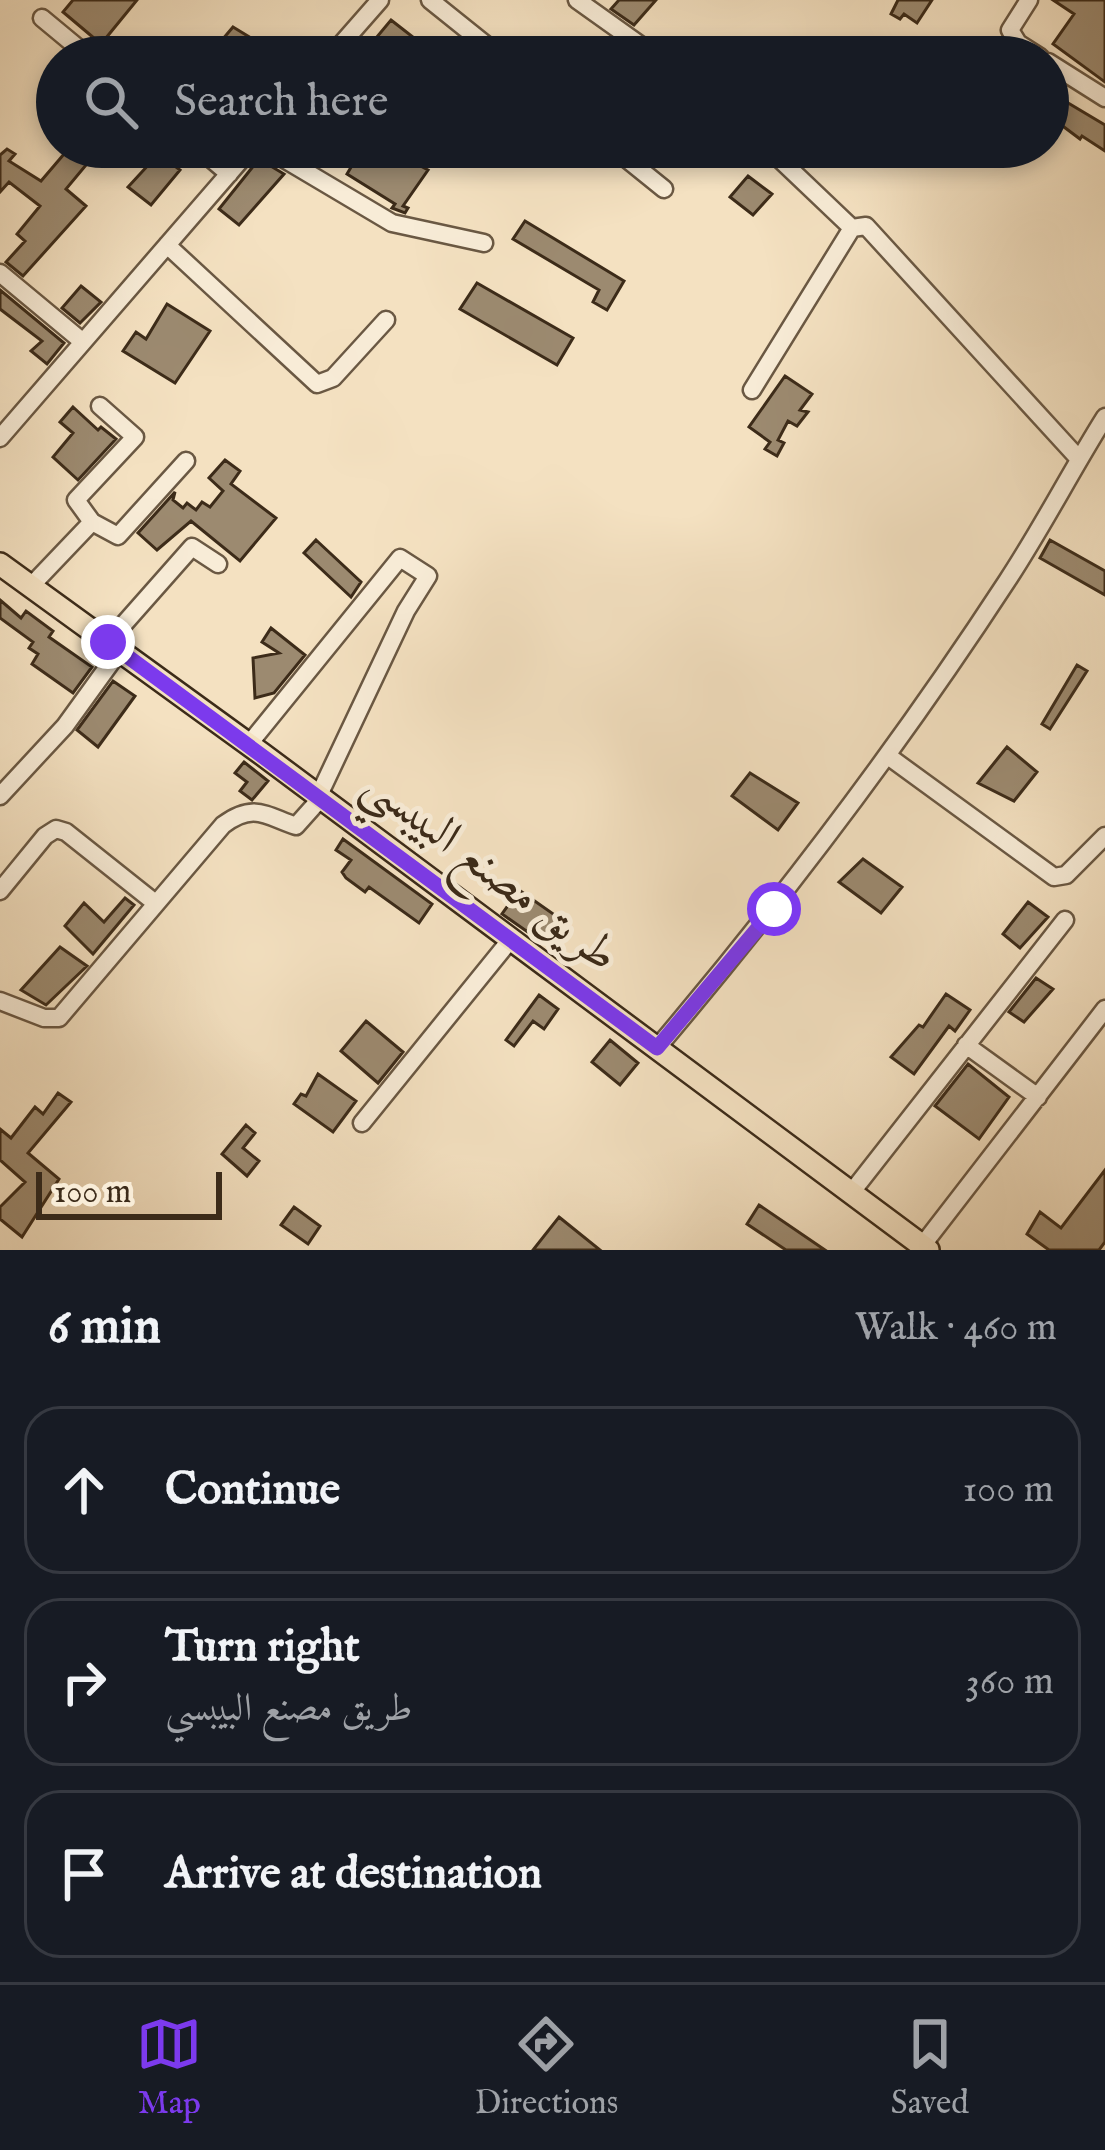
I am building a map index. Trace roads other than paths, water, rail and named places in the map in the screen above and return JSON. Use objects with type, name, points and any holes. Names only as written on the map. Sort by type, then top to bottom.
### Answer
[{"type":"main road","name":"طريق مصنع البيبسي","points":[[0,564],[320,796],[925,1248]]},
{"type":"street","points":[[430,0],[474,36]]},
{"type":"street","points":[[577,0],[628,36]]},
{"type":"street","points":[[1013,36],[1010,31],[1030,0]]},
{"type":"street","points":[[346,36],[373,2]]},
{"type":"street","points":[[41,17],[64,36]]},
{"type":"street","points":[[1069,75],[1105,98]]},
{"type":"street","points":[[222,168],[229,174]]},
{"type":"street","points":[[0,438],[234,168]]},
{"type":"street","points":[[299,168],[392,223],[484,243]]},
{"type":"street","points":[[638,168],[664,189]]},
{"type":"street","points":[[789,168],[852,228]]},
{"type":"street","points":[[852,228],[866,226],[1079,458]]},
{"type":"street","points":[[752,390],[852,228]]},
{"type":"street","points":[[167,245],[317,384],[333,378],[386,320]]},
{"type":"street","points":[[0,273],[83,342]]},
{"type":"street","points":[[100,406],[135,437],[76,500],[92,522],[118,536],[186,461]]},
{"type":"street","points":[[657,1048],[774,909],[888,756],[1008,580],[1105,417]]},
{"type":"street","points":[[31,586],[92,522]]},
{"type":"street","points":[[0,796],[65,726],[114,646],[192,548],[218,564]]},
{"type":"street","points":[[0,1001],[44,1018],[59,1018],[154,902],[231,819],[262,811],[293,827],[320,796],[406,611],[428,576],[400,558],[249,744]]},
{"type":"street","points":[[888,756],[1054,877],[1066,875],[1105,836]]},
{"type":"street","points":[[0,891],[56,829],[154,902]]},
{"type":"street","points":[[851,1192],[1065,920]]},
{"type":"street","points":[[362,1123],[511,939]]},
{"type":"street","points":[[925,1248],[1105,1009]]},
{"type":"street","points":[[966,1046],[1038,1097]]}]
